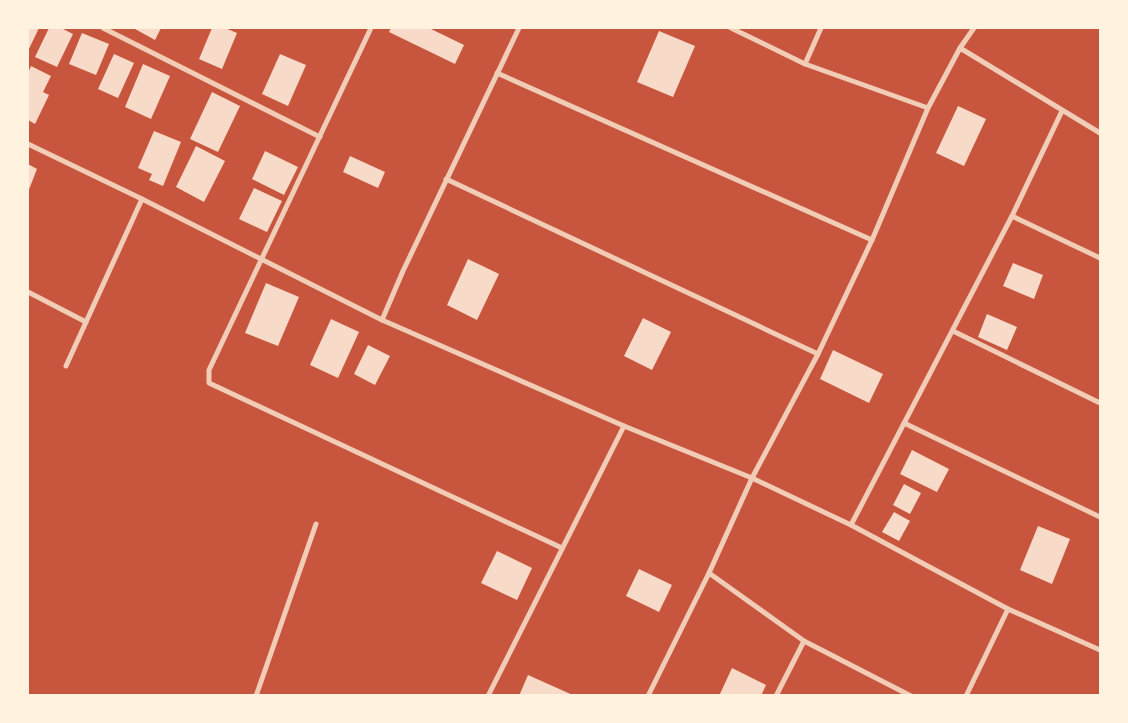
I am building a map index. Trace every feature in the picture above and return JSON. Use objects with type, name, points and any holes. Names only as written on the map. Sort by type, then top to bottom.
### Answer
[{"type":"street","points":[[103,28],[320,137]]},
{"type":"street","points":[[371,28],[209,370],[209,383],[562,548]]},
{"type":"street","points":[[382,320],[446,179],[519,28]]},
{"type":"street","points":[[731,28],[805,64],[928,108]]},
{"type":"street","points":[[805,64],[821,28]]},
{"type":"street","points":[[648,696],[709,573],[752,478],[818,354],[872,240],[928,108],[960,48],[974,28]]},
{"type":"street","points":[[960,48],[1100,133]]},
{"type":"street","points":[[497,73],[872,240]]},
{"type":"street","points":[[851,525],[1012,216],[1062,111]]},
{"type":"street","points":[[28,144],[142,199],[382,320],[624,426],[752,478],[851,525],[1008,609],[1100,650]]},
{"type":"street","points":[[446,179],[818,354]]},
{"type":"street","points":[[66,366],[142,199]]},
{"type":"street","points":[[1012,216],[1100,258]]},
{"type":"street","points":[[28,292],[86,322]]},
{"type":"street","points":[[953,331],[1100,403]]},
{"type":"street","points":[[904,423],[1100,517]]},
{"type":"street","points":[[488,696],[624,426]]},
{"type":"street","points":[[256,696],[316,524]]},
{"type":"street","points":[[709,573],[804,640],[911,696]]},
{"type":"street","points":[[966,696],[1008,609]]},
{"type":"street","points":[[776,696],[804,640]]},
{"type":"building","points":[[28,28],[39,28],[28,51]]},
{"type":"building","points":[[49,28],[61,28],[73,34],[57,67],[35,57]]},
{"type":"building","points":[[135,28],[161,28],[155,40]]},
{"type":"building","points":[[212,28],[225,28],[237,33],[222,69],[199,59]]},
{"type":"building","points":[[391,28],[429,28],[464,45],[455,64],[389,32]]},
{"type":"building","points":[[659,31],[695,46],[673,97],[637,82]]},
{"type":"building","points":[[82,33],[109,44],[96,75],[69,64]]},
{"type":"building","points":[[114,54],[134,63],[118,98],[98,89]]},
{"type":"building","points":[[280,54],[306,65],[288,106],[262,94]]},
{"type":"building","points":[[143,64],[170,76],[151,119],[125,107]]},
{"type":"building","points":[[31,66],[51,76],[43,92],[49,95],[35,124],[28,120],[28,73]]},
{"type":"building","points":[[212,92],[240,106],[218,152],[190,139]]},
{"type":"building","points":[[958,106],[986,119],[964,166],[936,153]]},
{"type":"building","points":[[154,131],[181,142],[163,186],[149,180],[152,174],[138,168]]},
{"type":"building","points":[[196,146],[225,161],[204,202],[176,187]]},
{"type":"building","points":[[265,151],[298,167],[284,195],[252,179]]},
{"type":"building","points":[[350,156],[385,172],[378,188],[343,172]]},
{"type":"building","points":[[28,164],[37,169],[28,192]]},
{"type":"building","points":[[254,188],[282,201],[267,232],[239,219]]},
{"type":"building","points":[[468,259],[499,274],[477,320],[447,305]]},
{"type":"building","points":[[1013,263],[1043,275],[1034,299],[1003,286]]},
{"type":"building","points":[[266,283],[299,297],[278,346],[245,333]]},
{"type":"building","points":[[987,314],[1017,327],[1007,350],[978,337]]},
{"type":"building","points":[[643,318],[671,332],[652,370],[624,356]]},
{"type":"building","points":[[331,319],[359,332],[338,378],[310,365]]},
{"type":"building","points":[[368,345],[390,356],[375,385],[354,374]]},
{"type":"building","points":[[833,350],[883,374],[869,403],[820,379]]},
{"type":"building","points":[[912,450],[949,469],[937,492],[900,474]]},
{"type":"building","points":[[904,484],[921,493],[910,514],[893,505]]},
{"type":"building","points":[[894,512],[910,521],[899,541],[882,532]]},
{"type":"building","points":[[1038,526],[1070,539],[1052,584],[1020,570]]},
{"type":"building","points":[[497,551],[532,568],[517,600],[481,583]]},
{"type":"building","points":[[639,569],[672,585],[659,612],[626,596]]},
{"type":"building","points":[[732,668],[766,685],[761,696],[719,696]]},
{"type":"building","points":[[528,675],[575,696],[519,696]]}]
